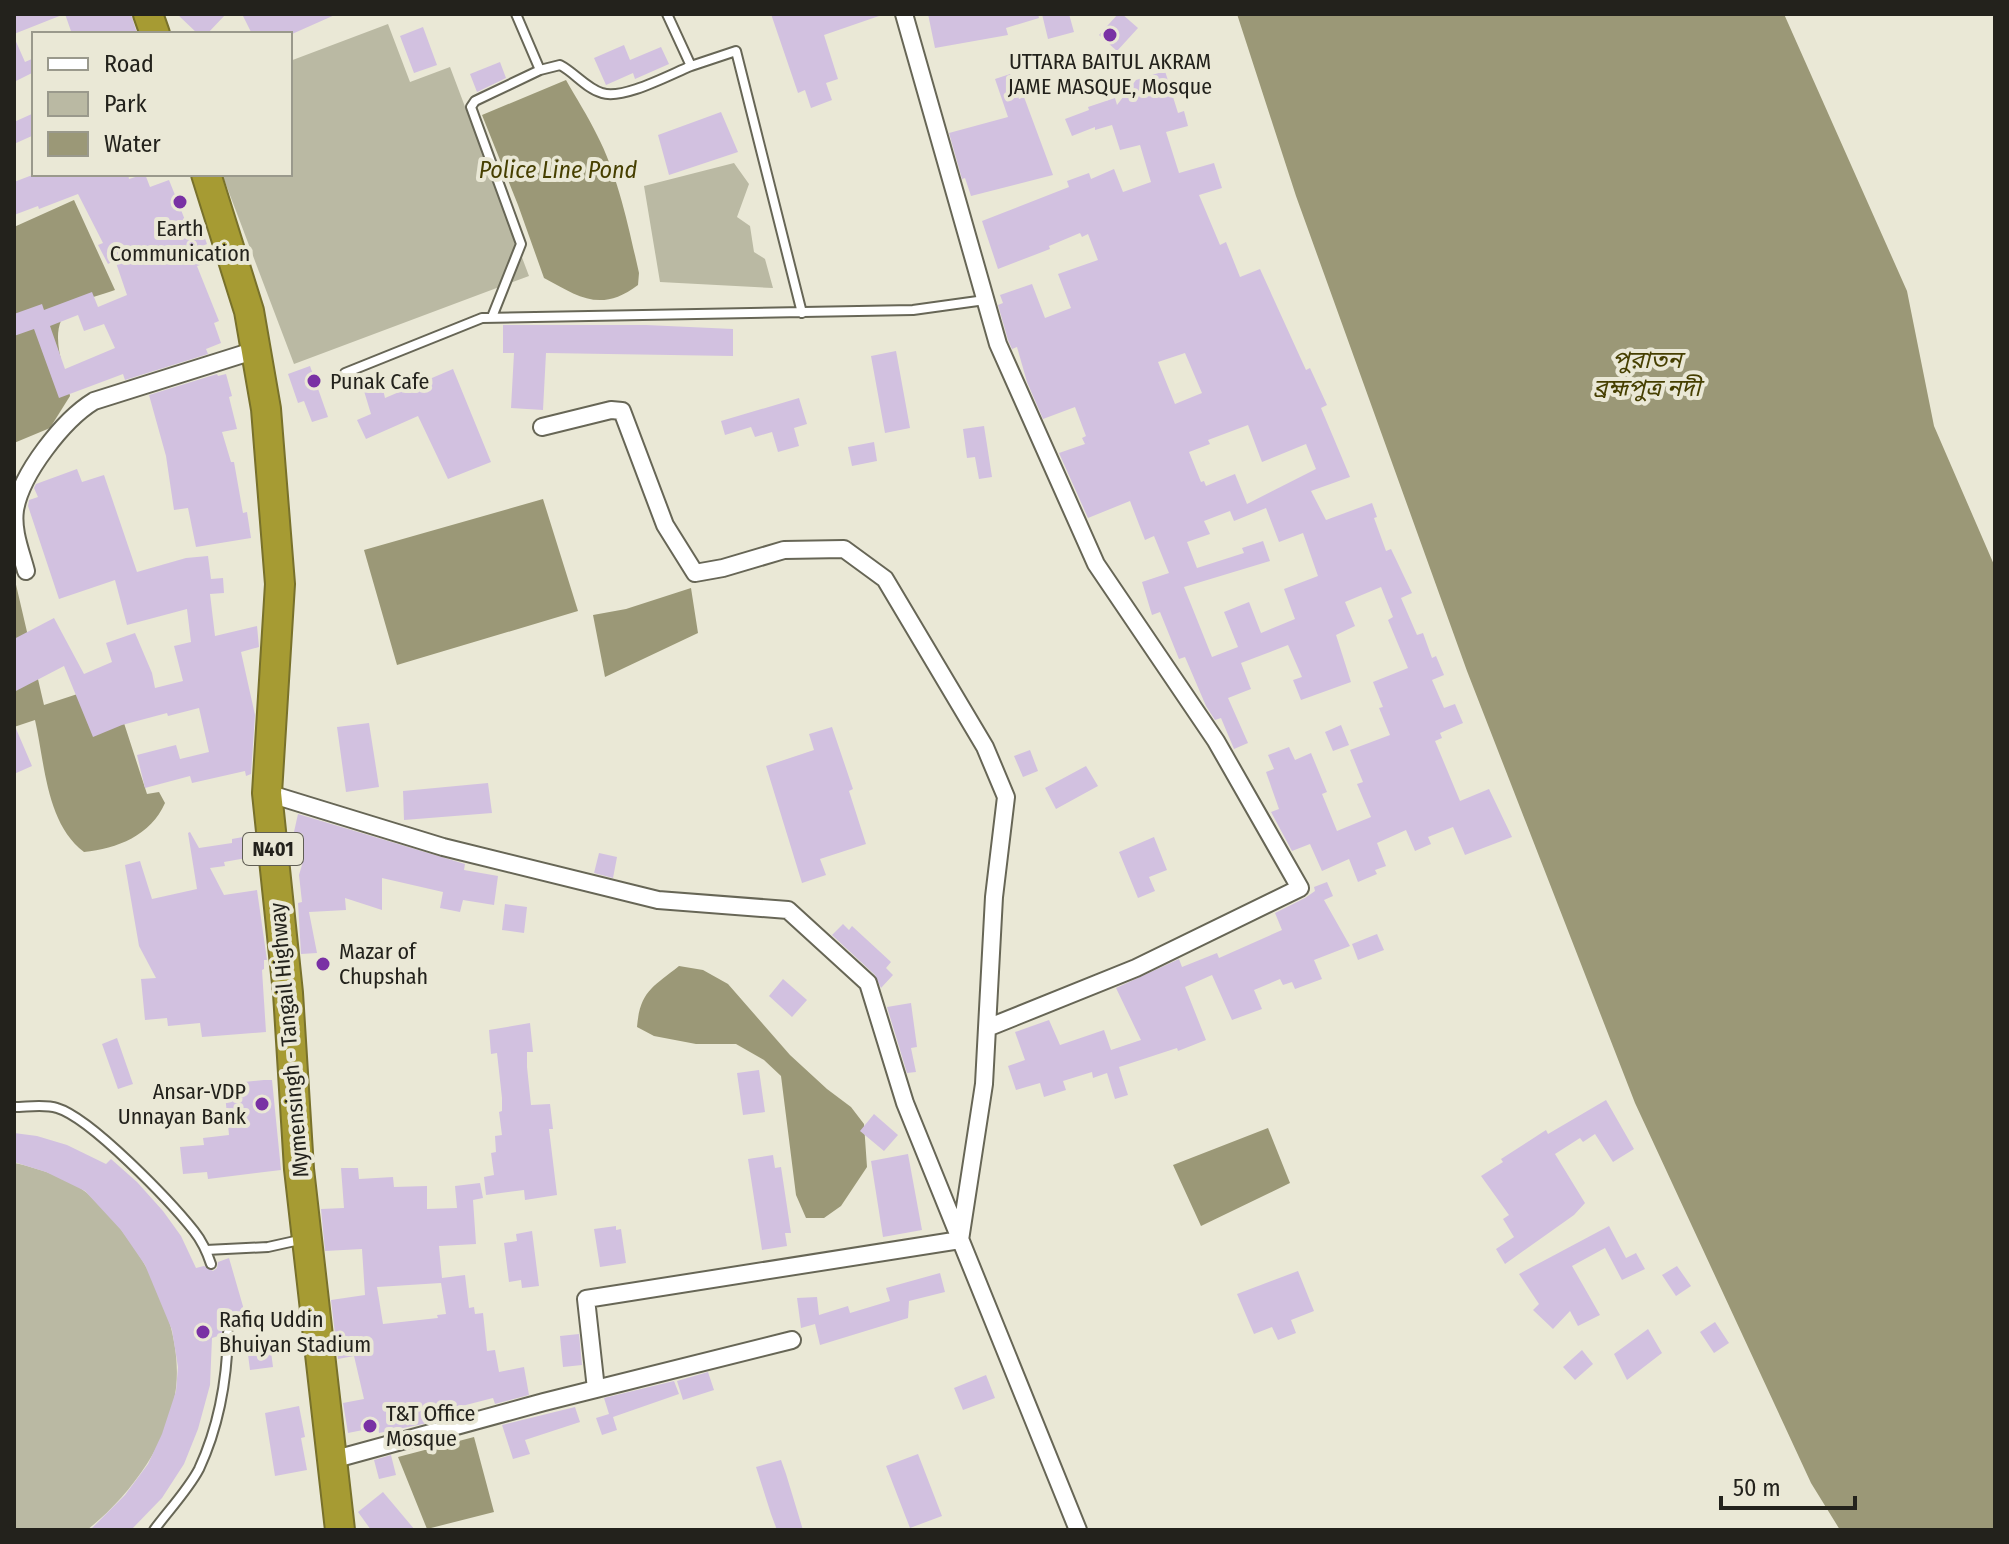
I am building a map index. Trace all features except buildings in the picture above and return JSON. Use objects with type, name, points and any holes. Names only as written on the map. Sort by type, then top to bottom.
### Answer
[{"type":"highway","name":"Mymensingh - Tangail Highway","points":[[207,176],[249,311],[266,409],[280,584],[267,793],[288,993],[299,1169],[340,1530]]},
{"type":"street","points":[[904,14],[998,344],[1096,564],[1216,741],[1300,888],[1136,968],[987,1028]]},
{"type":"street","points":[[26,571],[15,531],[15,508],[32,468],[77,412],[94,401],[256,350]]},
{"type":"street","points":[[542,427],[611,410],[622,411],[665,525],[695,573],[784,550],[844,549],[885,579],[985,747],[1006,797],[994,897],[984,1084],[960,1240]]},
{"type":"street","points":[[267,793],[443,847],[658,900],[788,910],[868,983],[905,1103],[1078,1530]]},
{"type":"street","points":[[596,1389],[586,1299],[960,1240]]},
{"type":"street","points":[[332,1460],[792,1340]]},
{"type":"lane","points":[[516,14],[540,70]]},
{"type":"lane","points":[[667,14],[691,66]]},
{"type":"lane","points":[[492,317],[521,244],[471,107],[475,101],[540,70],[560,65],[600,93],[617,96],[736,51],[802,313]]},
{"type":"lane","points":[[345,373],[482,318],[913,310],[985,300]]},
{"type":"lane","points":[[14,1107],[57,1107],[89,1126],[163,1196],[194,1232],[211,1264]]},
{"type":"lane","points":[[206,1250],[268,1247],[308,1237]]},
{"type":"lane","points":[[154,1530],[198,1471],[208,1445],[227,1371],[228,1333]]},
{"type":"green space","points":[[388,24],[410,82],[450,67],[529,276],[294,364],[223,176],[292,176],[292,60]]},
{"type":"green space","points":[[734,163],[749,184],[737,217],[750,226],[754,252],[765,259],[773,288],[660,282],[644,186]]},
{"type":"green space","points":[[14,1163],[72,1183],[106,1211],[140,1256],[154,1281],[173,1334],[177,1361],[176,1388],[165,1428],[132,1485],[87,1530],[14,1530]]},
{"type":"water","name":"পুরাতন ব্রহ্মপুত্র নদী","points":[[1237,14],[1784,14],[1907,291],[1934,426],[1995,567],[1995,1530],[1840,1530],[1811,1483],[1635,1103],[1467,671],[1296,196]]},
{"type":"water","name":"Police Line Pond","points":[[566,80],[611,167],[639,273],[638,285],[613,298],[601,300],[579,296],[544,278],[482,115]]},
{"type":"water","points":[[74,200],[115,290],[77,303],[64,315],[58,336],[70,396],[50,428],[14,443],[14,227]]},
{"type":"water","points":[[543,499],[578,611],[397,665],[364,550]]},
{"type":"water","points":[[14,576],[44,705],[111,683],[147,794],[159,792],[165,803],[151,824],[120,844],[84,852],[71,840],[54,809],[35,720],[14,727]]},
{"type":"water","points":[[691,588],[698,633],[605,677],[593,615],[626,609]]},
{"type":"water","points":[[679,966],[703,970],[728,984],[790,1055],[851,1107],[864,1124],[867,1167],[841,1206],[824,1218],[806,1218],[796,1195],[781,1076],[764,1060],[736,1044],[696,1044],[654,1036],[637,1027],[641,1005],[649,991]]},
{"type":"water","points":[[1268,1128],[1290,1183],[1201,1226],[1173,1165]]},
{"type":"water","points":[[474,1437],[494,1512],[427,1529],[398,1457]]},
{"type":"place","name":"UTTARA BAITUL AKRAM JAME MASQUE, Mosque","points":[[1110,35]]},
{"type":"place","name":"Earth Communication","points":[[180,202]]},
{"type":"place","name":"Punak Cafe","points":[[314,381]]},
{"type":"place","name":"Mazar of Chupshah","points":[[323,964]]},
{"type":"place","name":"Ansar-VDP Unnayan Bank","points":[[262,1104]]},
{"type":"place","name":"Rafiq Uddin Bhuiyan Stadium","points":[[203,1332]]},
{"type":"place","name":"T&T Office Mosque","points":[[370,1426]]}]
